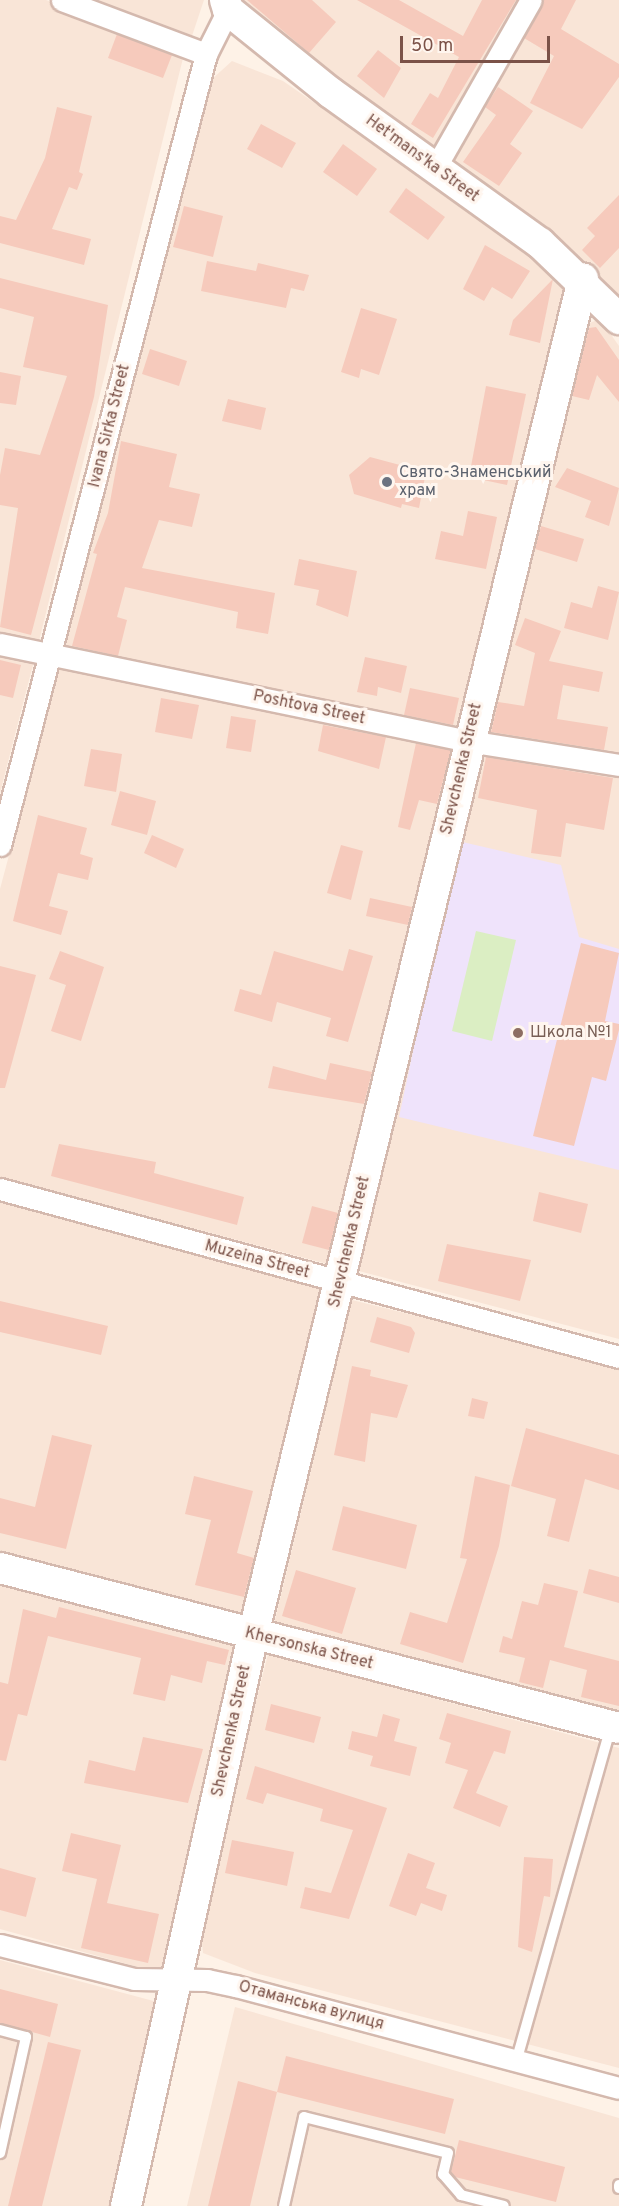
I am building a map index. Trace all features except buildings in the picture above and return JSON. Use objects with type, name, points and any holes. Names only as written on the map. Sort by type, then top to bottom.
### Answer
[{"type":"street","points":[[62,0],[206,54]]},
{"type":"street","points":[[435,168],[531,0]]},
{"type":"street","name":"Ivana Sirka Street","points":[[0,845],[206,54],[227,5]]},
{"type":"street","name":"Het'mans'ka Street","points":[[227,5],[435,168],[583,279],[619,319]]},
{"type":"street","name":"Shevchenka Street","points":[[126,2206],[253,1635],[341,1282],[468,741],[583,279]]},
{"type":"street","name":"Poshtova Street","points":[[0,644],[468,741],[619,765]]},
{"type":"street","name":"Muzeina Street","points":[[0,1189],[619,1357]]},
{"type":"street","name":"Khersonska Street","points":[[0,1568],[615,1727]]},
{"type":"street","name":"Отаманська вулиця","points":[[0,1945],[134,1979],[177,1983],[207,1980],[246,1989],[619,2088]]},
{"type":"lane","points":[[516,2062],[615,1727]]},
{"type":"lane","points":[[0,2030],[26,2037],[0,2153]]},
{"type":"lane","points":[[284,2206],[304,2117],[448,2153],[443,2174],[461,2195],[504,2206]]},
{"type":"shaded area","points":[[0,0],[46,0],[185,50],[39,641],[0,633]]},
{"type":"shaded area","points":[[64,0],[204,0],[189,45]]},
{"type":"shaded area","points":[[237,0],[619,0],[619,306],[413,141]]},
{"type":"shaded area","points":[[232,61],[283,81],[569,279],[462,735],[61,651],[211,80]]},
{"type":"shaded area","points":[[600,319],[619,346],[619,760],[477,735],[584,325]]},
{"type":"shaded area","points":[[0,650],[35,657],[0,793]]},
{"type":"shaded area","points":[[59,668],[460,743],[331,1265],[0,1177],[0,889]]},
{"type":"shaded area","points":[[479,747],[619,774],[619,1339],[355,1270]]},
{"type":"shaded area","name":"Школа №1","points":[[458,841],[561,865],[579,937],[619,949],[619,1170],[399,1117]]},
{"type":"shaded area","points":[[0,1197],[326,1285],[247,1618],[0,1553]]},
{"type":"shaded area","points":[[352,1300],[619,1366],[619,1714],[274,1624]]},
{"type":"shaded area","points":[[0,1585],[242,1646],[163,1974],[0,1929]]},
{"type":"shaded area","points":[[268,1654],[619,1748],[619,2068],[255,1973],[203,1953],[200,1922]]},
{"type":"shaded area","points":[[0,1960],[161,2003],[113,2206],[0,2206]]},
{"type":"shaded area","points":[[235,2007],[619,2118],[619,2206],[187,2206]]},
{"type":"green space","points":[[476,931],[516,940],[492,1041],[452,1031]]},
{"type":"place","name":"Свято-Знаменський храм","points":[[387,482]]},
{"type":"place","name":"Школа №1","points":[[518,1033]]}]
